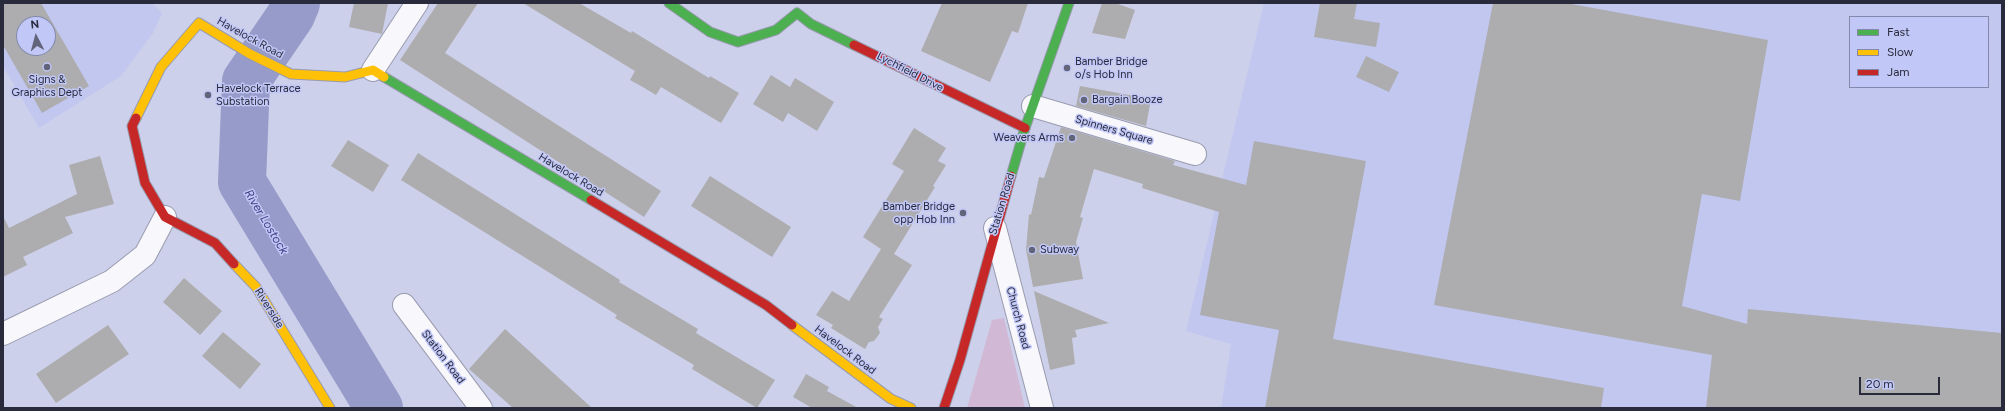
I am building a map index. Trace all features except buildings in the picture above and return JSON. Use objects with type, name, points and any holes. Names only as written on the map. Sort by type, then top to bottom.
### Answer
[{"type":"street","points":[[372,70],[417,3]]},
{"type":"street","name":"Lychfield Drive","points":[[669,3],[710,32],[738,42],[776,30],[796,8],[812,24],[1025,128]]},
{"type":"street","name":"Station Road","points":[[944,408],[960,360],[995,228],[1025,128],[1069,3]]},
{"type":"street","name":"Havelock Road","points":[[165,217],[145,183],[132,126],[161,67],[199,23],[250,54],[291,74],[345,77],[372,70],[766,305],[888,403],[911,408]]},
{"type":"street","name":"Spinners Square","points":[[1033,106],[1195,154]]},
{"type":"street","points":[[3,334],[112,281],[145,255],[165,217]]},
{"type":"street","name":"Riverside","points":[[165,217],[215,243],[256,287],[330,408]]},
{"type":"street","name":"Church Road","points":[[995,228],[1042,408]]},
{"type":"street","name":"Station Road","points":[[404,305],[481,408]]},
{"type":"shaded area","points":[[3,3],[152,3],[162,13],[153,33],[121,76],[39,128],[3,66]]},
{"type":"shaded area","points":[[1264,3],[2002,3],[2002,408],[1221,408],[1231,344],[1186,331]]},
{"type":"shaded area","points":[[1004,318],[1025,408],[967,408],[992,320]]},
{"type":"waterway","name":"River Lostock","points":[[296,3],[291,15],[246,81],[242,182],[379,408]]},
{"type":"traffic: fast","points":[[669,3],[710,32],[738,42],[776,30],[797,13],[811,24],[854,45]]},
{"type":"traffic: fast","points":[[1011,176],[1025,128],[1069,3]]},
{"type":"traffic: fast","points":[[384,77],[591,200]]},
{"type":"traffic: slow","points":[[136,118],[161,67],[199,23],[250,54],[291,74],[345,77],[373,70],[384,77]]},
{"type":"traffic: slow","points":[[234,264],[256,287],[330,408]]},
{"type":"traffic: slow","points":[[792,325],[891,399],[911,408]]},
{"type":"traffic: jam","points":[[854,45],[1025,128]]},
{"type":"traffic: jam","points":[[136,118],[132,126],[145,183],[165,217],[215,243],[234,264]]},
{"type":"traffic: jam","points":[[944,408],[960,360],[1011,176]]},
{"type":"traffic: jam","points":[[591,200],[766,305],[792,325]]},
{"type":"place","name":"Signs & Graphics Dept","points":[[47,67]]},
{"type":"place","name":"Bamber Bridge o/s Hob Inn","points":[[1067,68]]},
{"type":"place","name":"Havelock Terrace Substation","points":[[208,95]]},
{"type":"place","name":"Bargain Booze","points":[[1084,100]]},
{"type":"place","name":"Weavers Arms","points":[[1072,138]]},
{"type":"place","name":"Bamber Bridge opp Hob Inn","points":[[963,213]]},
{"type":"place","name":"Subway","points":[[1032,250]]}]
